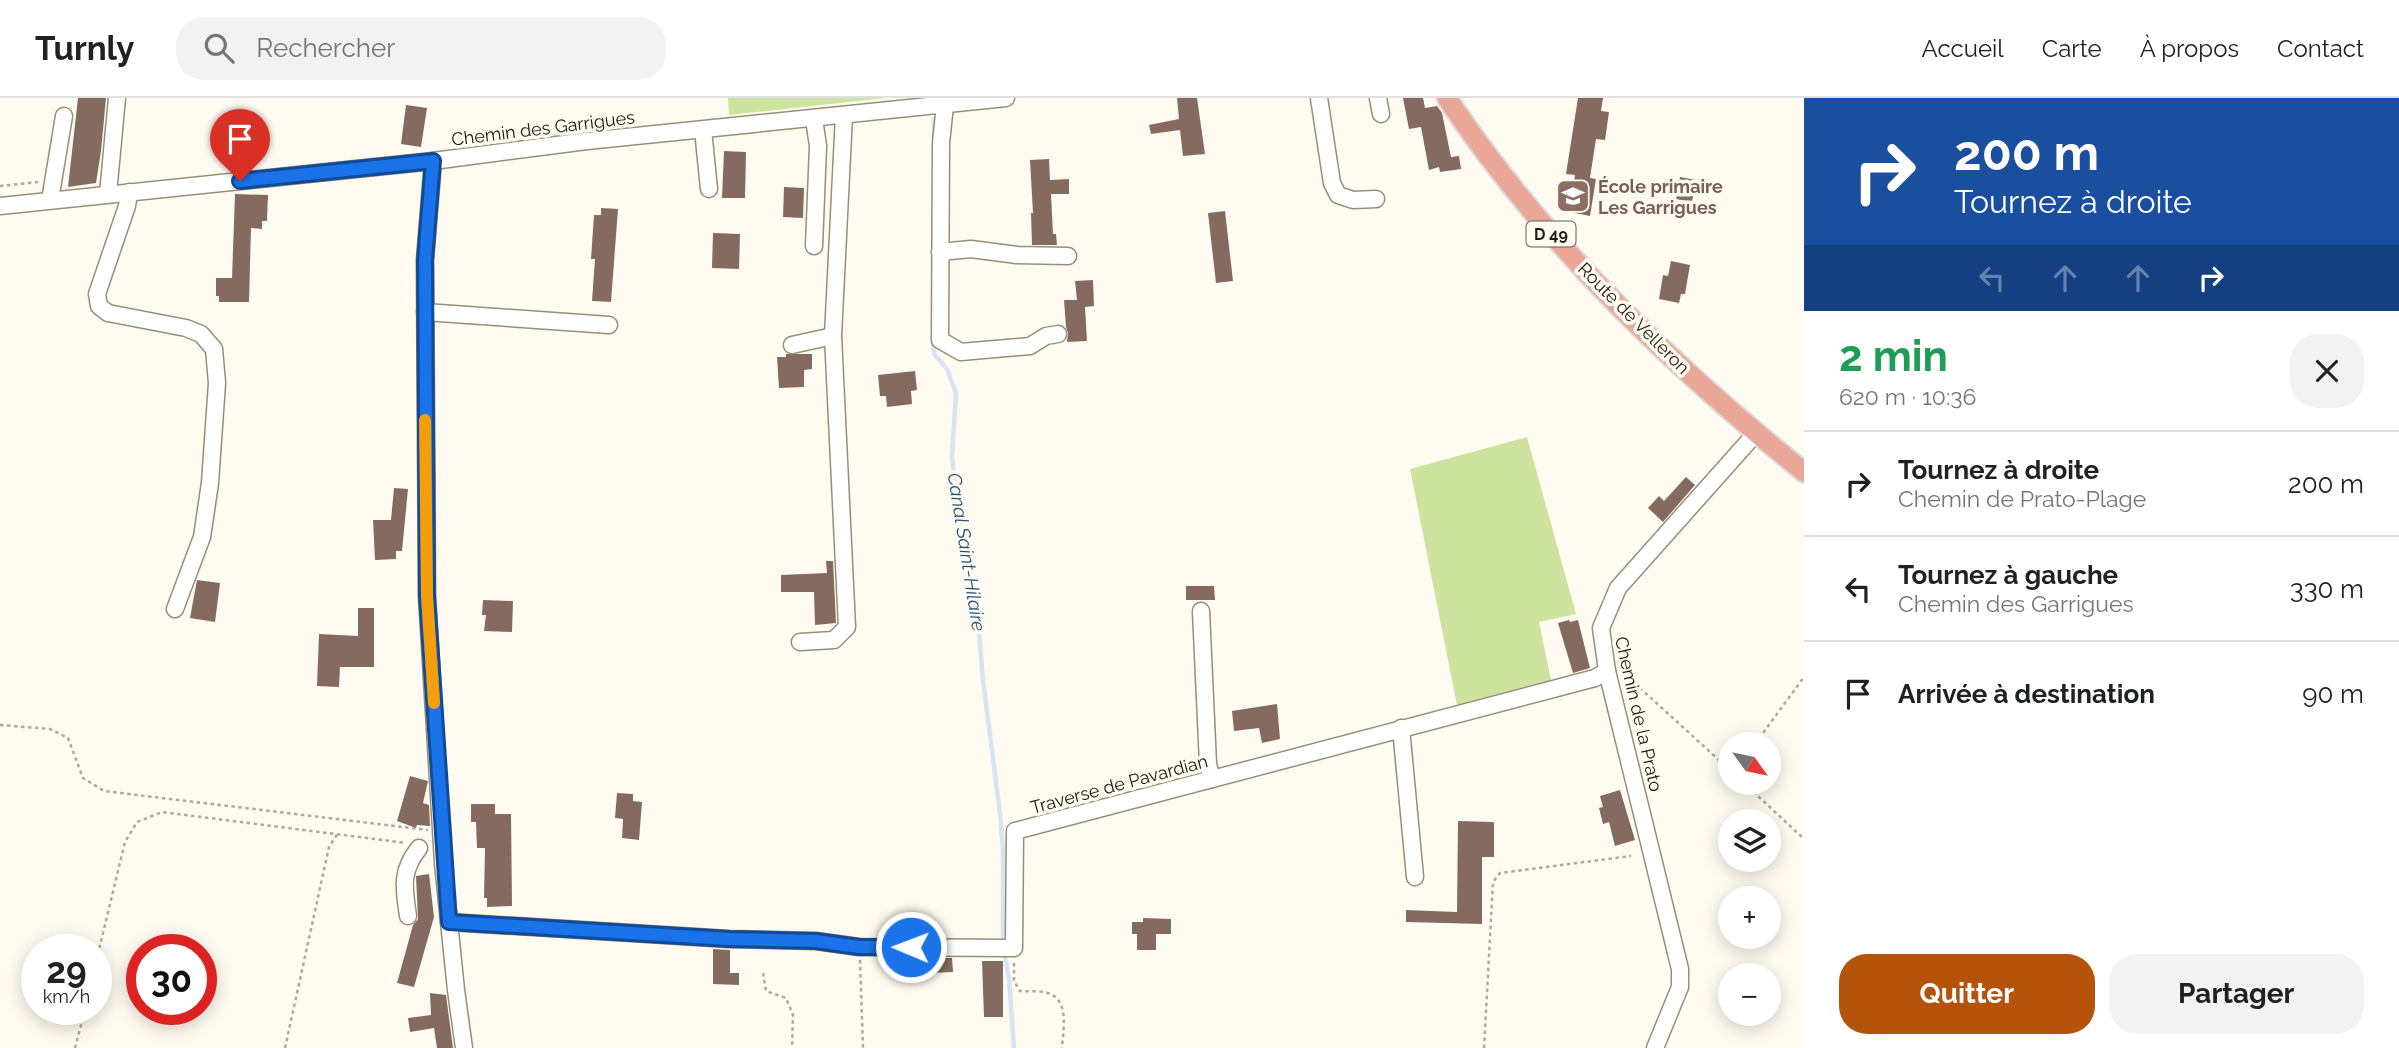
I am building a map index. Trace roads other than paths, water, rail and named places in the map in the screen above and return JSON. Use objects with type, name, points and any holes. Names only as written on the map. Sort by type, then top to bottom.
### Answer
[{"type":"main road","name":"Route de Velleron","points":[[1453,103],[1522,199],[1571,255],[1658,343],[1756,433],[1804,472]]},
{"type":"street","points":[[108,194],[117,98]]},
{"type":"street","name":"Chemin des Garrigues","points":[[0,206],[1006,98]]},
{"type":"street","points":[[1319,98],[1332,183],[1338,195],[1353,200],[1377,200]]},
{"type":"street","points":[[945,105],[941,143],[940,340],[961,352],[1030,346],[1046,336],[1058,334]]},
{"type":"street","points":[[800,642],[834,640],[847,627],[833,336],[844,114]]},
{"type":"street","points":[[50,200],[64,116]]},
{"type":"street","points":[[814,119],[818,146],[814,246]]},
{"type":"street","points":[[703,130],[709,189]]},
{"type":"street","points":[[433,161],[425,260],[427,596],[441,829],[464,1048]]},
{"type":"street","points":[[129,192],[127,206],[97,294],[99,306],[108,313],[186,328],[201,334],[215,349],[217,383],[210,483],[202,537],[175,609]]},
{"type":"street","points":[[940,252],[971,249],[1017,255],[1068,256]]},
{"type":"street","points":[[425,312],[608,325]]},
{"type":"street","points":[[792,345],[833,336]]},
{"type":"street","name":"Chemin de la Prato","points":[[1655,1048],[1681,987],[1680,968],[1607,671],[1601,628],[1618,588],[1756,433]]},
{"type":"street","points":[[1201,611],[1208,764],[1212,779]]},
{"type":"street","name":"Traverse de Pavardian","points":[[449,922],[729,939],[816,941],[859,947],[1014,948],[1015,831],[1595,678],[1607,671]]},
{"type":"street","points":[[1401,728],[1415,877]]},
{"type":"street","points":[[408,916],[404,882],[408,861],[419,848]]},
{"type":"waterway","name":"Canal Saint-Hilaire","points":[[934,119],[934,141]]},
{"type":"waterway","name":"Canal Saint-Hilaire","points":[[933,339],[934,354],[947,369],[956,393],[952,457],[960,526],[977,611],[1000,813],[1003,850],[1003,943]]},
{"type":"waterway","name":"Canal Saint-Hilaire","points":[[1004,951],[1009,979],[1014,1048]]},
{"type":"place","name":"École primaire Les Garrigues","points":[[1573,196]]}]
